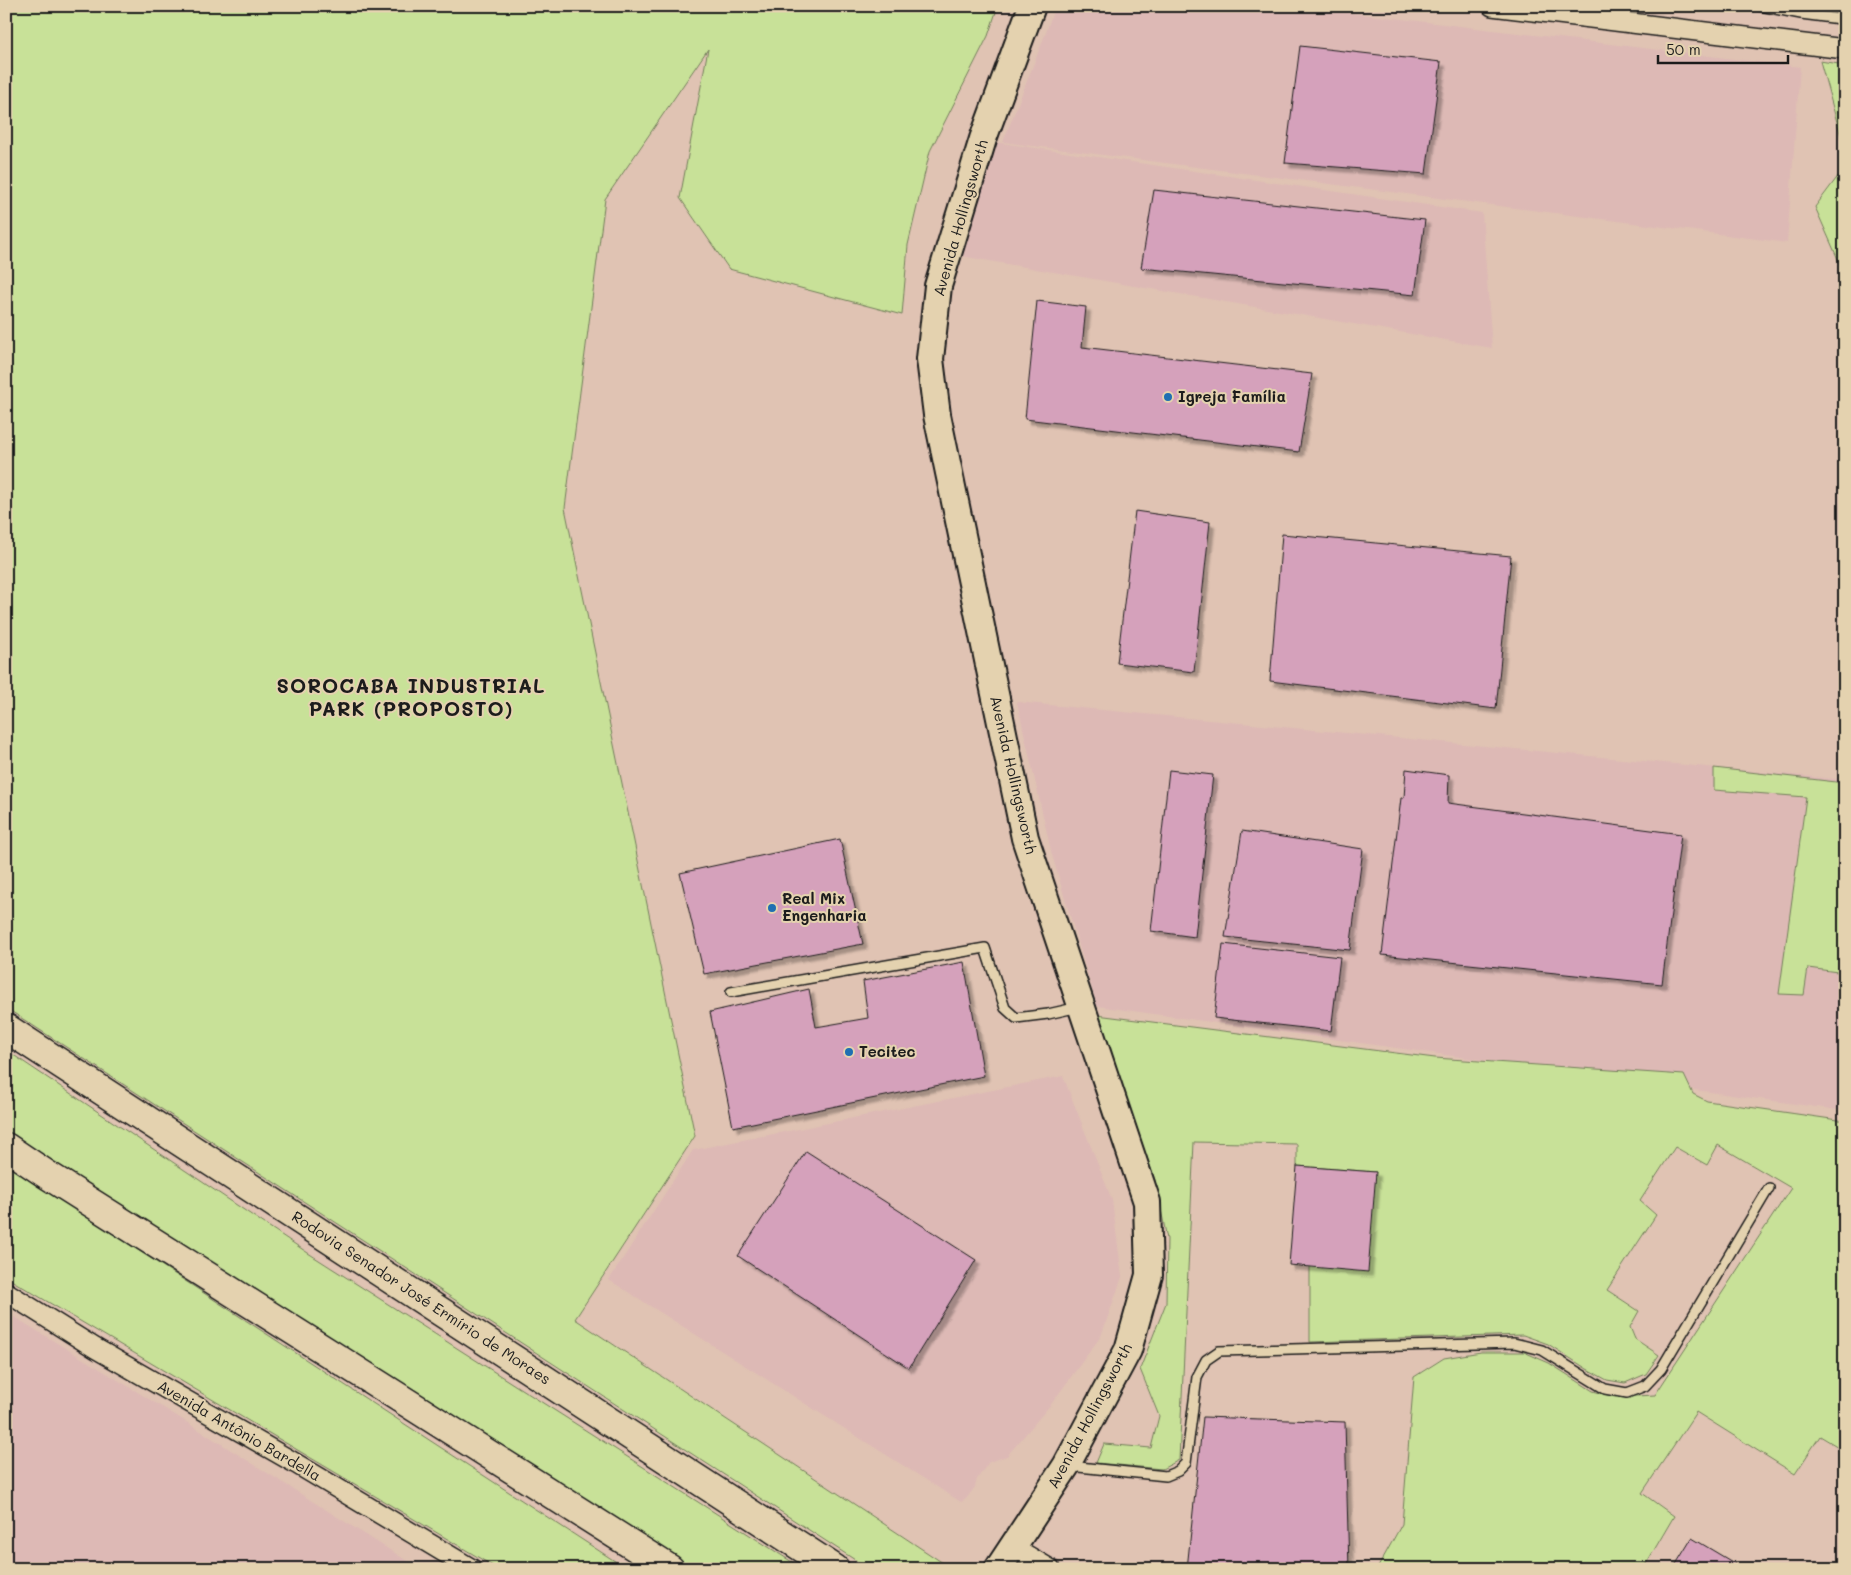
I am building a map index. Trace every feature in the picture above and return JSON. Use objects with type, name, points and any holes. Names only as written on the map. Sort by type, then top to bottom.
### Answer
[{"type":"highway","name":"Rodovia Senador José Ermírio de Moraes","points":[[6,1028],[835,1569]]},
{"type":"highway","points":[[6,1147],[54,1180],[670,1569]]},
{"type":"main road","name":"Avenida Hollingsworth","points":[[998,1569],[1066,1466],[1128,1350],[1150,1275],[1147,1202],[1025,838],[937,415],[930,359],[938,286],[983,139],[1032,6]]},
{"type":"street","points":[[1492,6],[1845,49]]},
{"type":"street","name":"Avenida Antônio Bardella","points":[[6,1292],[95,1348],[287,1458],[472,1569]]},
{"type":"street","points":[[1013,1546],[1050,1569]]},
{"type":"lane","points":[[1760,6],[1811,16],[1840,19],[1845,16]]},
{"type":"lane","points":[[731,992],[985,948],[1005,1008],[1016,1018],[1082,1007]]},
{"type":"lane","points":[[1066,1466],[1166,1476],[1178,1471],[1186,1463],[1197,1377],[1206,1360],[1219,1351],[1514,1343],[1542,1350],[1605,1389],[1627,1392],[1645,1386],[1661,1369],[1769,1188]]},
{"type":"shaded area","points":[[1055,6],[1294,6],[1800,67],[1787,243],[1003,142]]},
{"type":"shaded area","points":[[994,142],[1482,213],[1492,348],[961,256]]},
{"type":"shaded area","points":[[1017,702],[1845,780],[1845,1111],[1097,1006],[1052,855]]},
{"type":"shaded area","points":[[1063,1076],[1112,1200],[1122,1277],[1101,1336],[1052,1403],[1007,1456],[989,1462],[977,1479],[975,1487],[966,1499],[961,1502],[609,1280],[693,1150]]},
{"type":"shaded area","points":[[6,1312],[172,1413],[420,1569],[6,1569]]},
{"type":"green space","points":[[6,6],[998,6],[988,36],[930,151],[908,245],[902,315],[729,269],[680,198],[708,49],[605,199],[565,508],[695,1136],[575,1319],[952,1569],[869,1569],[6,1008]]},
{"type":"green space","points":[[1820,61],[1845,65],[1845,151]]},
{"type":"green space","points":[[1845,167],[1845,275],[1815,207]]},
{"type":"green space","points":[[1714,768],[1845,783],[1845,973],[1808,968],[1804,995],[1779,994],[1806,797],[1714,790]]},
{"type":"green space","points":[[1097,1015],[1435,1058],[1684,1075],[1693,1094],[1707,1101],[1845,1121],[1845,1451],[1820,1436],[1795,1474],[1696,1412],[1642,1493],[1674,1516],[1643,1569],[1377,1569],[1402,1524],[1414,1377],[1444,1358],[1481,1352],[1524,1352],[1549,1363],[1593,1391],[1615,1397],[1655,1395],[1791,1188],[1718,1145],[1707,1165],[1675,1147],[1640,1201],[1656,1215],[1607,1290],[1639,1311],[1630,1327],[1635,1339],[1659,1355],[1646,1374],[1625,1383],[1607,1380],[1548,1344],[1523,1335],[1310,1342],[1310,1267],[1376,1172],[1297,1166],[1297,1144],[1194,1142],[1179,1460],[1162,1469],[1096,1463],[1104,1444],[1151,1448],[1159,1416],[1140,1369],[1166,1303],[1167,1239],[1155,1180]]},
{"type":"green space","points":[[6,1050],[308,1253],[803,1569],[691,1569],[276,1308],[6,1132]]},
{"type":"green space","points":[[6,1164],[627,1569],[498,1569],[6,1277]]},
{"type":"building","points":[[1300,46],[1441,62],[1426,174],[1285,163]]},
{"type":"building","points":[[1154,190],[1425,220],[1415,295],[1141,268]]},
{"type":"building","name":"Igreja Família","points":[[1037,301],[1086,307],[1082,347],[1312,374],[1299,452],[1025,419]]},
{"type":"building","points":[[1135,511],[1210,522],[1194,672],[1117,663]]},
{"type":"building","points":[[1282,534],[1511,556],[1496,709],[1270,681]]},
{"type":"building","points":[[1406,769],[1449,775],[1448,803],[1681,834],[1662,984],[1382,955],[1401,798],[1404,798]]},
{"type":"building","points":[[1169,770],[1213,775],[1195,937],[1151,931]]},
{"type":"building","points":[[1242,831],[1363,849],[1350,950],[1225,937]]},
{"type":"building","name":"Real Mix Engenharia","points":[[840,839],[863,944],[704,974],[680,873]]},
{"type":"building","points":[[1223,944],[1340,957],[1331,1031],[1214,1018]]},
{"type":"building","name":"Tecitec","points":[[964,962],[984,1076],[733,1127],[710,1012],[809,989],[816,1027],[868,1018],[863,981]]},
{"type":"building","points":[[806,1151],[976,1260],[909,1368],[738,1256]]},
{"type":"building","points":[[1297,1166],[1376,1172],[1368,1272],[1289,1265]]},
{"type":"building","points":[[1203,1417],[1345,1422],[1349,1569],[1187,1569]]},
{"type":"building","points":[[1692,1538],[1744,1569],[1673,1569]]},
{"type":"place","name":"Igreja Família","points":[[1168,397]]},
{"type":"place","name":"Real Mix Engenharia","points":[[772,908]]},
{"type":"place","name":"Tecitec","points":[[849,1052]]},
{"type":"district","name":"SOROCABA INDUSTRIAL PARK (PROPOSTO)","points":[[411,698]]}]
